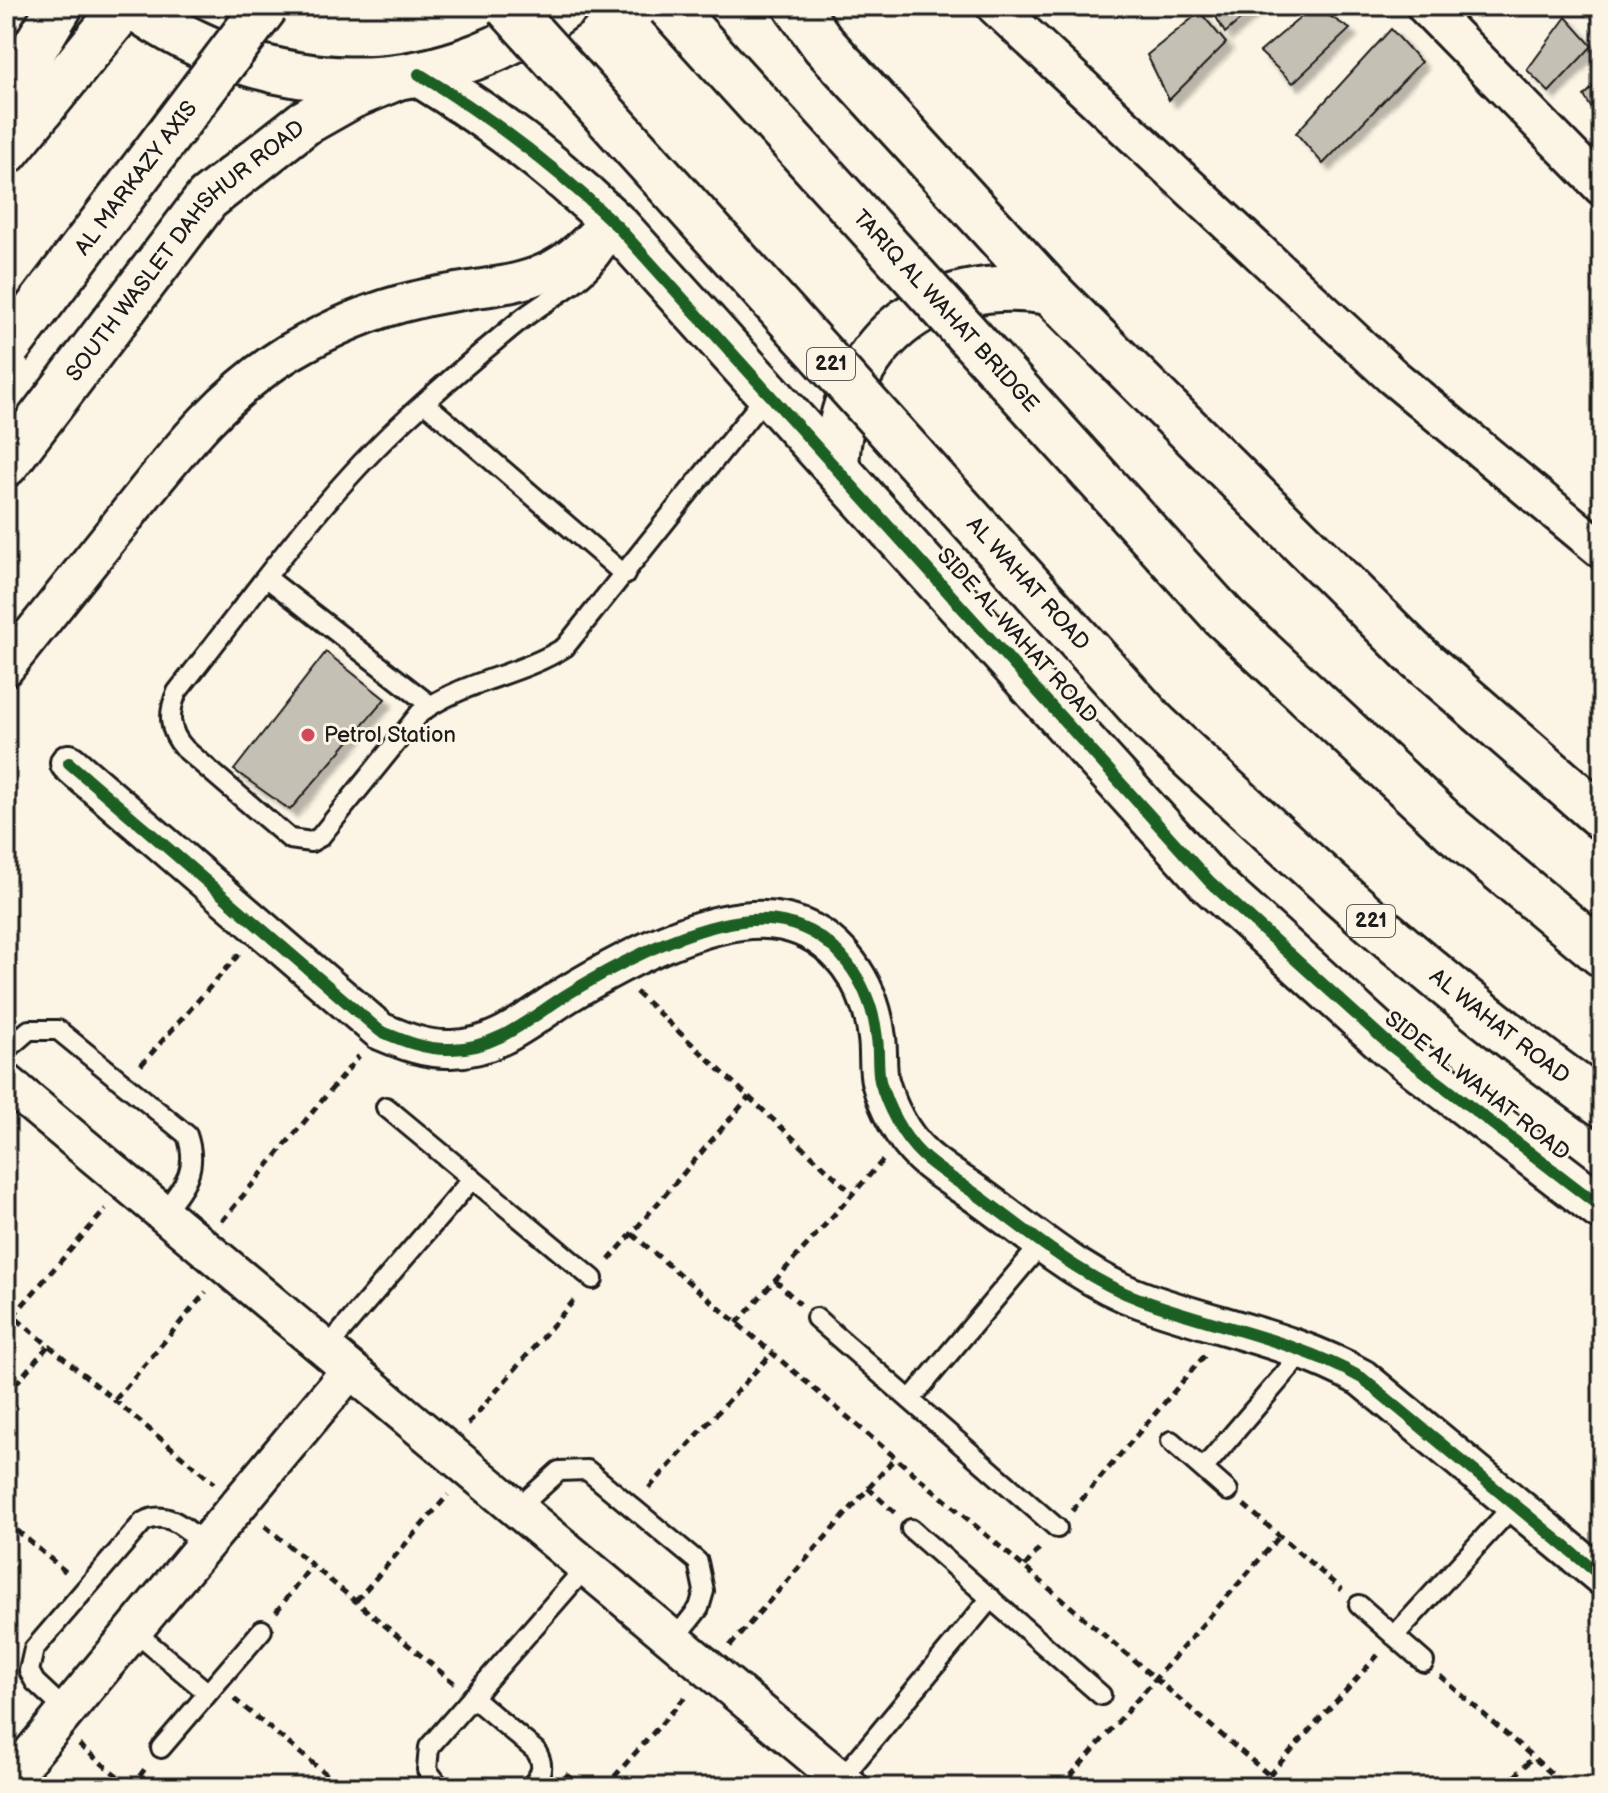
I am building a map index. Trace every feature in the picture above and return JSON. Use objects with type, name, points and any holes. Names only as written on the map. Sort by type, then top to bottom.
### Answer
[{"type":"main road","points":[[6,95],[60,6]]},
{"type":"main road","points":[[6,152],[125,6]]},
{"type":"main road","points":[[133,6],[208,51],[253,67],[301,77],[350,81],[409,76],[464,62],[506,44],[566,6]]},
{"type":"main road","name":"AL MARKAZY AXIS","points":[[7,348],[266,6]]},
{"type":"main road","name":"AL WAHAT ROAD","points":[[507,6],[1154,723],[1378,927],[1483,1014],[1602,1104]]},
{"type":"main road","name":"TARIQ AL WAHAT BRIDGE","points":[[669,6],[1224,617],[1453,830],[1602,954]]},
{"type":"main road","points":[[796,6],[824,45],[1050,292],[1412,652],[1602,817]]},
{"type":"main road","name":"SIDE AL WAHAT ROAD","points":[[409,76],[479,110],[536,153],[613,223],[1210,882],[1390,1045],[1602,1208]]},
{"type":"main road","name":"SOUTH WASLET DAHSHUR ROAD","points":[[6,464],[207,199],[304,123],[350,97],[409,76]]},
{"type":"main road","points":[[836,467],[838,434],[852,388],[876,347],[899,325],[926,307],[976,290],[1019,287],[1050,292]]},
{"type":"street","points":[[995,6],[1392,376],[1602,550]]},
{"type":"street","points":[[1425,6],[1602,187]]},
{"type":"street","points":[[6,667],[179,451],[229,398],[257,375],[328,331],[372,313],[417,299],[503,288],[544,274],[580,251],[613,223]]},
{"type":"street","points":[[69,763],[380,1031],[415,1046],[452,1050],[489,1043],[612,970],[708,929],[745,919],[784,922],[821,937],[850,963],[869,998],[877,1036],[880,1079],[895,1120],[921,1154],[1042,1243],[1139,1299],[1305,1350],[1362,1378],[1602,1577]]},
{"type":"street","points":[[6,1082],[845,1783]]},
{"type":"street","points":[[6,1784],[206,1545],[338,1360]]},
{"type":"lane","points":[[613,223],[600,258],[576,284],[511,327],[425,403],[334,492],[177,692],[170,719],[177,741],[290,839],[311,842],[328,830],[420,713],[430,705],[548,658],[565,647],[769,392]]},
{"type":"lane","points":[[425,403],[625,575]]},
{"type":"lane","points":[[267,578],[430,705]]},
{"type":"lane","points":[[6,1050],[29,1030],[58,1030],[187,1135],[193,1152],[189,1181],[163,1213]]},
{"type":"lane","points":[[386,1107],[593,1279]]},
{"type":"lane","points":[[338,1360],[472,1179]]},
{"type":"lane","points":[[910,1400],[1042,1243]]},
{"type":"lane","points":[[816,1318],[1057,1528]]},
{"type":"lane","points":[[1203,1469],[1305,1350]]},
{"type":"lane","points":[[1171,1441],[1228,1491]]},
{"type":"lane","points":[[517,1509],[559,1471],[587,1470],[698,1562],[704,1591],[699,1608],[674,1640]]},
{"type":"lane","points":[[1394,1636],[1514,1505]]},
{"type":"lane","points":[[66,1711],[35,1682],[29,1671],[34,1649],[152,1517],[170,1518],[206,1545]]},
{"type":"lane","points":[[911,1529],[1101,1695]]},
{"type":"lane","points":[[440,1787],[427,1770],[429,1747],[586,1567]]},
{"type":"lane","points":[[845,1783],[991,1598]]},
{"type":"lane","points":[[1359,1605],[1424,1662]]},
{"type":"lane","points":[[161,1748],[262,1630]]},
{"type":"lane","points":[[134,1631],[212,1689]]},
{"type":"lane","points":[[472,1697],[536,1751],[542,1761],[541,1774],[530,1787]]},
{"type":"path","points":[[124,1084],[262,928]]},
{"type":"path","points":[[612,970],[852,1193]]},
{"type":"path","points":[[115,1400],[214,1256],[380,1031]]},
{"type":"path","points":[[737,1323],[906,1134]]},
{"type":"path","points":[[13,1316],[128,1184]]},
{"type":"path","points":[[632,1234],[1283,1787]]},
{"type":"path","points":[[775,1280],[816,1318]]},
{"type":"path","points":[[1025,1566],[1230,1325]]},
{"type":"path","points":[[6,1395],[49,1345]]},
{"type":"path","points":[[632,1508],[772,1353]]},
{"type":"path","points":[[605,1787],[896,1457]]},
{"type":"path","points":[[356,1601],[470,1470]]},
{"type":"path","points":[[868,1488],[911,1529]]},
{"type":"path","points":[[1228,1491],[1359,1605]]},
{"type":"path","points":[[6,1521],[86,1588]]},
{"type":"path","points":[[1061,1787],[1280,1536]]},
{"type":"path","points":[[262,1630],[312,1565]]},
{"type":"path","points":[[1269,1775],[1394,1636]]},
{"type":"path","points":[[1424,1662],[1567,1787]]},
{"type":"path","points":[[212,1689],[342,1787]]},
{"type":"path","points":[[1505,1787],[1533,1757]]},
{"type":"building","points":[[1210,6],[1256,6],[1225,33]]},
{"type":"building","points":[[1314,6],[1350,29],[1293,83],[1260,52]]},
{"type":"building","points":[[1200,12],[1226,43],[1169,100],[1147,55]]},
{"type":"building","points":[[1566,17],[1592,46],[1549,92],[1527,70]]},
{"type":"building","points":[[1391,29],[1421,62],[1323,164],[1296,133]]},
{"type":"building","points":[[1602,78],[1602,120],[1600,122],[1584,96]]},
{"type":"building","name":"Petrol Station","points":[[326,652],[385,699],[290,810],[234,770]]},
{"type":"cycle path","points":[[419,74],[523,145],[618,227],[1210,882],[1390,1045],[1602,1208]]},
{"type":"cycle path","points":[[69,763],[380,1031],[423,1046],[467,1048],[498,1038],[614,968],[700,930],[758,920],[783,922],[820,937],[848,964],[868,999],[878,1043],[879,1076],[887,1101],[908,1139],[929,1162],[1061,1257],[1100,1281],[1170,1310],[1281,1343],[1362,1378],[1602,1577]]},
{"type":"place","name":"Petrol Station","points":[[308,735]]}]
